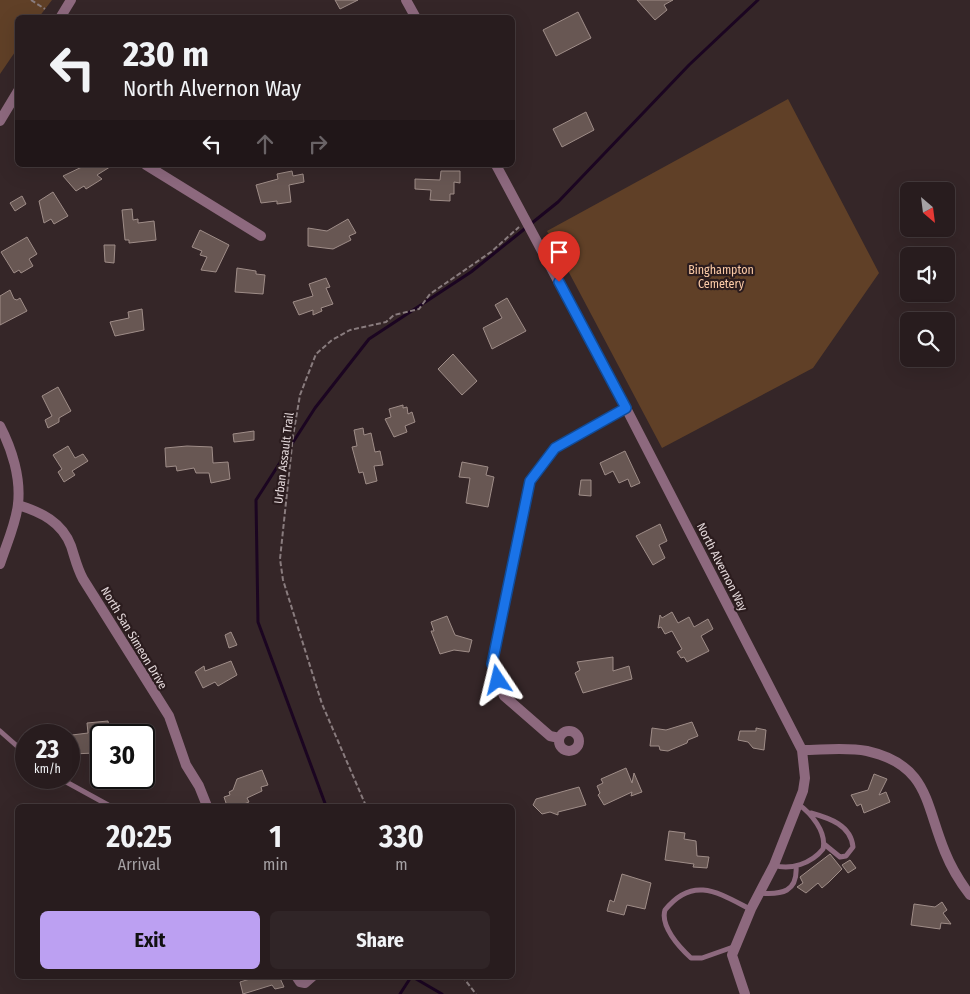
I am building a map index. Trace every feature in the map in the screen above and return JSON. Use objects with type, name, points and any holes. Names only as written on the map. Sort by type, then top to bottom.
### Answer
[{"type":"street","points":[[406,0],[414,15]]},
{"type":"street","points":[[62,15],[69,1]]},
{"type":"street","points":[[0,121],[15,96]]},
{"type":"street","points":[[149,167],[261,236]]},
{"type":"street","name":"North Alvernon Way","points":[[497,167],[626,408],[802,750],[805,778],[798,804],[774,865],[751,909],[732,955],[744,994]]},
{"type":"street","points":[[559,738],[550,736],[504,696],[492,664],[530,481],[555,448],[626,408]]},
{"type":"street","points":[[0,426],[8,442],[16,470],[18,505],[0,564]]},
{"type":"street","name":"North San Simeon Drive","points":[[18,505],[36,510],[58,524],[64,532],[75,564],[83,579],[149,687],[169,716],[186,765],[199,786],[206,804]]},
{"type":"street","points":[[802,750],[866,751],[895,761],[918,779],[932,808],[945,852],[960,882],[970,895]]},
{"type":"street","points":[[298,979],[300,982],[305,983],[310,979]]},
{"type":"lane","points":[[0,731],[15,744]]},
{"type":"lane","points":[[80,789],[106,804]]},
{"type":"lane","points":[[798,804],[810,813],[824,816],[844,828],[850,836],[853,847],[846,856],[840,857],[824,843],[810,813]]},
{"type":"lane","points":[[774,865],[787,868],[796,866],[817,855],[823,849],[824,843]]},
{"type":"lane","points":[[759,894],[777,894],[791,887],[796,881],[796,866]]},
{"type":"lane","points":[[736,945],[702,958],[691,958],[667,928],[664,920],[665,910],[681,896],[709,889],[751,909]]},
{"type":"path","points":[[32,0],[45,9]]},
{"type":"path","name":"Urban Assault Trail","points":[[365,804],[322,704],[283,580],[280,559],[293,436],[300,395],[316,354],[332,340],[350,330],[386,322],[394,315],[420,309],[430,294],[491,252],[526,221]]},
{"type":"path","points":[[464,979],[476,994]]},
{"type":"green space","points":[[0,0],[52,0],[41,15],[15,15],[15,52],[0,74]]},
{"type":"green space","name":"Binghampton Cemetery","points":[[788,99],[879,273],[813,368],[662,448],[547,231]]},
{"type":"building","points":[[335,0],[358,0],[340,9]]},
{"type":"building","points":[[637,0],[673,0],[664,5],[667,10],[655,20]]},
{"type":"building","points":[[578,12],[591,38],[556,56],[543,30]]},
{"type":"building","points":[[586,112],[594,130],[562,147],[553,129]]},
{"type":"building","points":[[82,167],[110,167],[97,175],[102,179],[86,189],[84,186],[76,191],[63,176]]},
{"type":"building","points":[[292,171],[293,176],[303,174],[304,182],[289,185],[291,202],[277,204],[277,201],[261,203],[256,185],[278,179],[277,174]]},
{"type":"building","points":[[441,171],[460,171],[460,183],[454,182],[454,194],[450,194],[450,201],[430,200],[431,190],[415,189],[415,179],[440,180]]},
{"type":"building","points":[[53,192],[68,216],[54,224],[51,219],[44,223],[39,201]]},
{"type":"building","points":[[22,196],[26,204],[15,211],[10,203]]},
{"type":"building","points":[[132,209],[133,220],[138,219],[138,223],[154,221],[156,240],[129,243],[129,240],[125,240],[122,210]]},
{"type":"building","points":[[348,219],[356,233],[349,236],[351,240],[333,249],[308,246],[308,228],[327,231]]},
{"type":"building","points":[[200,230],[229,245],[216,272],[201,270],[207,257],[200,255],[202,251],[192,247]]},
{"type":"building","points":[[27,237],[37,254],[29,259],[33,266],[21,273],[19,270],[14,273],[1,252]]},
{"type":"building","points":[[104,245],[115,245],[114,263],[105,262]]},
{"type":"building","points":[[237,268],[256,271],[256,274],[265,275],[263,294],[235,292]]},
{"type":"building","points":[[326,278],[330,287],[326,288],[333,304],[321,308],[322,311],[313,315],[313,310],[299,315],[293,302],[313,296],[309,284]]},
{"type":"building","points":[[10,290],[14,299],[20,298],[27,311],[0,325],[0,296]]},
{"type":"building","points":[[507,298],[526,331],[492,349],[483,328],[502,318],[495,305]]},
{"type":"building","points":[[142,309],[144,330],[115,336],[110,322],[129,318],[128,312]]},
{"type":"building","points":[[453,354],[477,381],[462,395],[438,369]]},
{"type":"building","points":[[58,387],[71,411],[59,418],[59,422],[48,428],[45,420],[52,416],[42,396]]},
{"type":"building","points":[[403,405],[403,408],[407,407],[408,414],[412,412],[415,422],[405,426],[407,432],[394,437],[385,419],[391,417],[389,409]]},
{"type":"building","points":[[363,428],[364,435],[371,433],[375,452],[380,451],[383,465],[374,466],[377,481],[366,484],[363,472],[359,473],[352,447],[357,446],[354,430]]},
{"type":"building","points":[[254,431],[254,440],[234,442],[233,434]]},
{"type":"building","points":[[68,446],[75,458],[83,454],[88,461],[72,471],[75,475],[64,482],[58,472],[62,469],[53,455]]},
{"type":"building","points":[[187,446],[212,447],[213,463],[228,462],[230,479],[211,483],[209,473],[196,473],[194,468],[177,471],[176,466],[166,467],[165,448]]},
{"type":"building","points":[[625,451],[640,483],[631,487],[628,479],[619,483],[613,471],[605,475],[600,463]]},
{"type":"building","points":[[462,462],[488,467],[486,475],[494,477],[488,507],[466,503],[470,478],[459,477]]},
{"type":"building","points":[[581,480],[591,480],[591,496],[579,495]]},
{"type":"building","points":[[660,524],[667,541],[659,545],[665,558],[653,565],[636,536]]},
{"type":"building","points":[[672,612],[678,623],[689,617],[694,627],[708,619],[713,629],[701,636],[709,651],[687,662],[684,657],[681,658],[677,652],[682,649],[672,631],[665,634],[661,627],[658,628],[660,615],[662,618]]},
{"type":"building","points":[[447,616],[455,635],[472,640],[469,652],[454,650],[440,654],[431,631],[434,631],[431,622]]},
{"type":"building","points":[[231,632],[237,645],[229,648],[225,635]]},
{"type":"building","points":[[613,657],[613,671],[629,666],[632,679],[583,693],[575,673],[580,670],[577,662]]},
{"type":"building","points":[[231,661],[237,675],[218,686],[215,682],[203,688],[195,672],[204,666],[205,671]]},
{"type":"building","points":[[108,721],[108,724],[90,724],[90,753],[80,754],[80,734],[88,733],[87,723]]},
{"type":"building","points":[[692,722],[698,736],[688,740],[687,743],[668,751],[660,750],[659,746],[650,746],[652,728],[666,730]]},
{"type":"building","points":[[756,728],[766,730],[764,750],[753,748],[748,742],[738,740],[740,731],[756,731]]},
{"type":"building","points":[[626,768],[632,783],[634,773],[642,792],[631,796],[632,792],[604,805],[598,795],[600,793],[597,786],[603,783],[601,779]]},
{"type":"building","points":[[262,770],[268,785],[261,787],[262,791],[247,798],[249,802],[244,804],[226,804],[224,797],[230,795],[229,792],[233,790],[237,779]]},
{"type":"building","points":[[874,774],[887,779],[879,795],[886,792],[890,802],[864,813],[861,804],[857,806],[851,795],[868,790]]},
{"type":"building","points":[[579,787],[586,805],[558,812],[558,815],[550,812],[542,814],[533,805],[536,799]]},
{"type":"building","points":[[669,831],[685,833],[684,839],[696,841],[697,856],[709,857],[707,868],[693,867],[694,864],[665,860]]},
{"type":"building","points":[[830,854],[842,869],[829,882],[822,888],[818,883],[806,893],[797,887],[803,883],[800,877]]},
{"type":"building","points":[[850,860],[856,868],[848,873],[842,865]]},
{"type":"building","points":[[622,874],[651,883],[645,909],[627,905],[624,915],[607,911],[610,900],[614,902]]},
{"type":"building","points":[[942,902],[947,910],[943,913],[951,924],[941,923],[940,929],[911,925],[914,904],[935,907]]},
{"type":"building","points":[[250,979],[280,979],[284,987],[275,989],[272,985],[243,994],[240,982]]},
{"type":"waterway","points":[[325,804],[258,622],[256,500],[315,408],[369,339],[471,272],[558,202],[689,65],[758,0]]},
{"type":"waterway","points":[[400,994],[410,979]]},
{"type":"waterway","points":[[416,979],[442,994]]},
{"type":"route","points":[[498,680],[492,664],[530,481],[555,448],[626,408],[559,282]]}]
